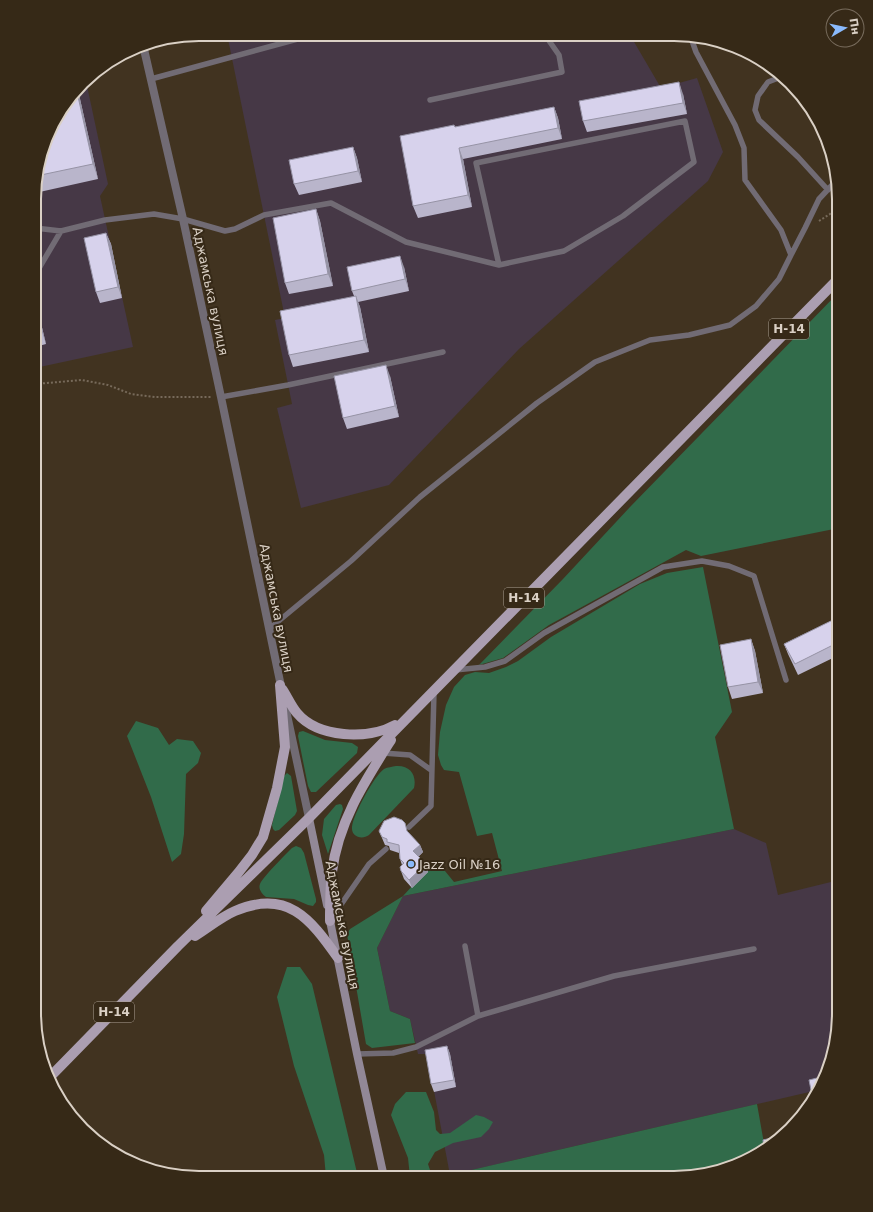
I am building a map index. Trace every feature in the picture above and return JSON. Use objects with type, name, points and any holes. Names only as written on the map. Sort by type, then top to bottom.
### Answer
[{"type":"main road","name":"Н-14","points":[[53,1074],[178,946],[309,818],[452,670],[832,285]]},
{"type":"main road","points":[[280,685],[297,713],[314,726],[327,730],[353,735],[366,734],[388,729],[403,721]]},
{"type":"main road","points":[[178,946],[238,873],[252,855],[263,837],[277,788],[285,747],[280,685]]},
{"type":"main road","points":[[330,921],[332,872],[343,825],[356,798],[403,721]]},
{"type":"main road","name":"Аджамська вулиця","points":[[309,818],[357,1054],[383,1171]]},
{"type":"main road","points":[[178,946],[233,912],[254,905],[269,904],[282,905],[295,910],[323,937],[338,958]]},
{"type":"street","name":"Аджамська вулиця","points":[[144,51],[183,219],[309,818]]},
{"type":"lane","points":[[151,79],[290,41]]},
{"type":"lane","points":[[430,100],[562,72],[559,55],[549,41]]},
{"type":"lane","points":[[692,42],[696,52],[735,125],[744,148],[746,180],[782,230],[791,255]]},
{"type":"lane","points":[[776,79],[768,82],[758,96],[755,110],[759,120],[798,157],[828,190]]},
{"type":"lane","points":[[41,229],[61,231],[105,220],[154,214],[183,219],[225,231],[234,229],[264,215],[331,202],[406,242],[499,265],[564,251],[623,216],[694,162],[685,122],[476,163],[499,265]]},
{"type":"lane","points":[[269,629],[351,561],[420,497],[537,403],[595,362],[650,340],[689,335],[730,325],[756,306],[779,279],[806,228],[819,199],[832,186]]},
{"type":"lane","points":[[41,265],[61,231]]},
{"type":"lane","points":[[221,397],[288,385],[443,352]]},
{"type":"lane","points":[[452,670],[485,666],[505,661],[544,633],[663,567],[702,561],[729,566],[754,576],[786,680]]},
{"type":"lane","points":[[409,827],[431,806],[434,690]]},
{"type":"lane","points":[[383,753],[410,755],[431,770]]},
{"type":"lane","points":[[330,921],[369,864],[386,849]]},
{"type":"lane","points":[[465,946],[478,1016]]},
{"type":"lane","points":[[357,1054],[393,1053],[416,1047],[478,1016],[614,976],[754,949]]},
{"type":"path","points":[[806,228],[832,212]]},
{"type":"path","points":[[41,383],[82,380],[108,385],[131,394],[155,397],[221,397]]},
{"type":"shaded area","points":[[228,41],[634,41],[661,88],[697,78],[723,152],[708,181],[519,349],[389,485],[301,508],[277,408],[292,404],[275,320],[285,318]]},
{"type":"shaded area","points":[[87,87],[108,184],[100,196],[133,347],[41,367],[42,179],[49,148],[57,129],[68,111]]},
{"type":"shaded area","points":[[734,829],[766,843],[778,895],[832,882],[832,1023],[827,1054],[816,1083],[811,1092],[467,1171],[449,1171],[427,1054],[418,1054],[410,1019],[390,1011],[377,948],[403,896]]},
{"type":"green space","points":[[832,299],[832,529],[701,556],[686,550],[549,625],[503,658],[479,665],[563,579],[630,507]]},
{"type":"green space","points":[[703,567],[732,712],[715,737],[734,829],[403,896],[436,860],[454,882],[502,871],[492,833],[477,836],[459,772],[444,770],[438,755],[440,732],[446,705],[454,687],[465,675],[475,672],[489,673],[518,661],[551,637],[640,584],[667,573]]},
{"type":"green space","points":[[136,721],[158,728],[169,745],[177,739],[193,741],[201,753],[198,763],[186,774],[184,834],[181,854],[172,862],[151,797],[127,736]]},
{"type":"green space","points":[[303,731],[325,740],[352,743],[358,747],[357,753],[316,792],[311,792],[308,786],[298,736],[299,732]]},
{"type":"green space","points":[[396,766],[409,769],[413,775],[415,783],[414,788],[369,835],[366,837],[358,837],[352,830],[353,821],[365,796],[375,779],[384,769]]},
{"type":"green space","points":[[287,773],[291,776],[297,811],[295,815],[279,830],[275,831],[272,825],[284,776]]},
{"type":"green space","points":[[336,805],[342,805],[343,809],[328,854],[322,835],[324,819]]},
{"type":"green space","points":[[296,846],[301,848],[304,853],[316,899],[313,906],[294,899],[266,897],[260,890],[260,884],[274,866],[292,848]]},
{"type":"green space","points":[[403,896],[377,948],[390,1011],[410,1019],[415,1043],[372,1048],[366,1044],[347,934],[350,929]]},
{"type":"green space","points":[[287,967],[300,967],[312,984],[357,1171],[325,1171],[324,1155],[294,1066],[277,997]]},
{"type":"green space","points":[[406,1092],[426,1092],[434,1112],[436,1130],[440,1134],[450,1133],[476,1115],[493,1122],[489,1129],[481,1137],[453,1143],[435,1152],[428,1164],[430,1171],[409,1171],[408,1158],[391,1115],[395,1104]]},
{"type":"green space","points":[[757,1104],[764,1143],[744,1155],[715,1166],[684,1171],[467,1171]]},
{"type":"building","points":[[679,82],[683,103],[583,121],[579,101]]},
{"type":"building","points":[[78,97],[93,164],[43,175],[49,148],[57,129]]},
{"type":"building","points":[[554,107],[558,128],[459,148],[468,195],[413,206],[400,136],[454,125],[455,127]]},
{"type":"building","points":[[353,147],[358,171],[294,184],[289,160]]},
{"type":"building","points":[[316,209],[328,274],[285,283],[273,218]]},
{"type":"building","points":[[106,233],[118,287],[96,292],[84,238]]},
{"type":"building","points":[[400,256],[405,279],[352,291],[347,267]]},
{"type":"building","points":[[356,296],[364,340],[289,355],[280,311]]},
{"type":"building","points":[[386,365],[395,406],[343,418],[334,376]]},
{"type":"building","points":[[832,620],[832,646],[795,664],[784,644]]},
{"type":"building","points":[[751,639],[758,682],[728,687],[720,645]]},
{"type":"building","points":[[394,817],[405,823],[407,831],[420,845],[413,851],[426,864],[409,880],[401,871],[400,867],[404,863],[400,859],[399,845],[387,842],[387,839],[382,837],[379,831],[384,821]]},
{"type":"building","points":[[447,1046],[454,1080],[431,1084],[425,1050]]},
{"type":"building","points":[[818,1078],[811,1091],[809,1080]]},
{"type":"place","name":"Jazz Oil №16","points":[[411,864]]}]
